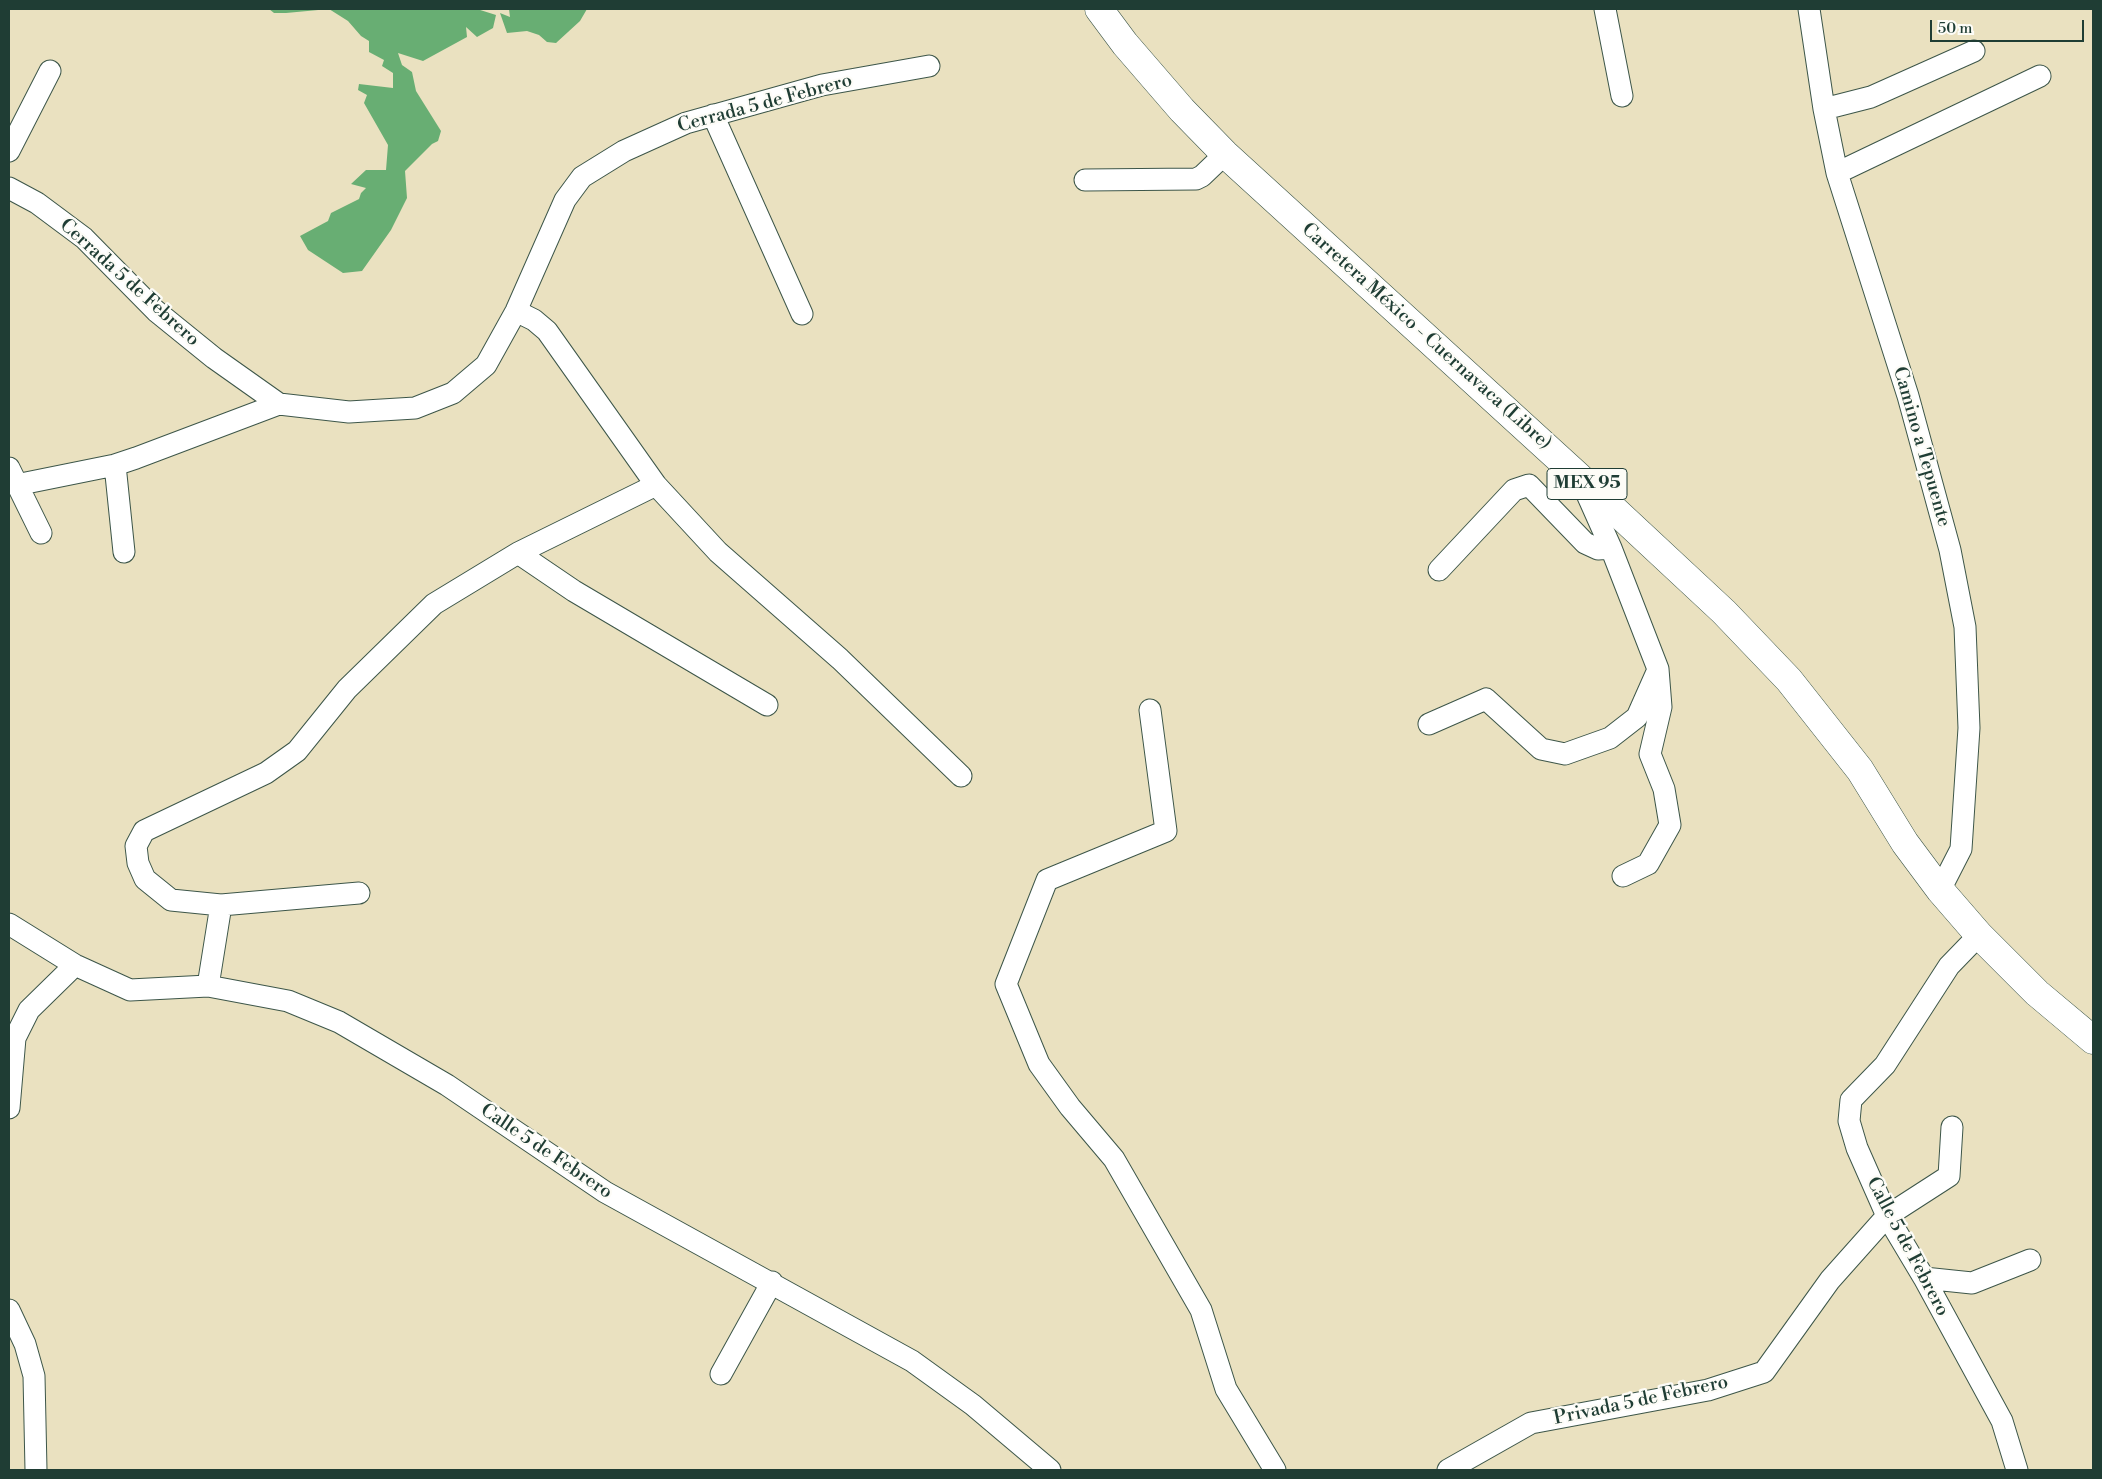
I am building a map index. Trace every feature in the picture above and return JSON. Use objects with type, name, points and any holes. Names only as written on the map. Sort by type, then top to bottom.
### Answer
[{"type":"main road","name":"Carretera México - Cuernavaca (Libre)","points":[[1099,9],[1182,110],[1225,154],[1724,612],[1789,680],[1860,770],[1905,843],[1940,890],[1979,935],[2037,993],[2089,1029]]},
{"type":"street","points":[[1605,9],[1622,96]]},
{"type":"street","name":"Camino a Tepuente","points":[[1809,9],[1824,109],[1837,173],[1908,396],[1950,550],[1965,627],[1969,728],[1961,849],[1940,890]]},
{"type":"street","points":[[1824,109],[1871,97],[1974,51]]},
{"type":"street","name":"Cerrada 5 de Febrero","points":[[9,188],[37,203],[84,238],[156,312],[214,358],[279,404],[349,412],[415,408],[453,393],[486,365],[516,311],[565,200],[582,177],[624,151],[686,122],[822,85],[929,66]]},
{"type":"street","points":[[9,151],[50,71]]},
{"type":"street","points":[[1837,173],[2040,76]]},
{"type":"street","points":[[713,114],[802,314]]},
{"type":"street","points":[[1085,180],[1196,180],[1225,154]]},
{"type":"street","points":[[516,311],[547,331],[656,485],[718,552],[840,659],[961,776]]},
{"type":"street","points":[[41,533],[12,477],[115,464],[136,458],[279,404]]},
{"type":"street","points":[[115,464],[124,552]]},
{"type":"street","points":[[1578,476],[1611,548],[1658,669],[1662,707],[1650,754],[1664,789],[1670,825],[1648,864],[1623,876]]},
{"type":"street","points":[[358,893],[221,905],[172,900],[145,879],[138,863],[136,846],[144,831],[266,773],[297,751],[347,689],[434,604],[518,553],[656,485]]},
{"type":"street","points":[[1439,570],[1514,490],[1529,485],[1585,543],[1598,549],[1611,548]]},
{"type":"street","points":[[518,553],[574,591],[767,705]]},
{"type":"street","points":[[1429,724],[1486,700],[1541,749],[1565,754],[1610,738],[1637,717],[1658,669]]},
{"type":"street","points":[[1150,710],[1166,831],[1047,880],[1006,984],[1039,1064],[1070,1107],[1114,1158],[1201,1310],[1226,1389],[1275,1470]]},
{"type":"street","points":[[208,986],[221,905]]},
{"type":"street","name":"Calle 5 de Febrero","points":[[9,924],[75,965],[130,990],[208,986],[288,1001],[339,1022],[447,1085],[605,1192],[772,1282],[912,1361],[973,1405],[1050,1470]]},
{"type":"street","name":"Calle 5 de Febrero","points":[[1979,935],[1949,966],[1885,1065],[1851,1100],[1849,1121],[1856,1148],[1887,1216],[1924,1278],[2002,1422],[2017,1470]]},
{"type":"street","points":[[9,1108],[15,1023],[75,965]]},
{"type":"street","name":"Privada 5 de Febrero","points":[[1448,1470],[1531,1423],[1708,1390],[1764,1372],[1830,1280],[1887,1216],[1949,1176],[1952,1127]]},
{"type":"street","points":[[1924,1278],[1972,1283],[2030,1260]]},
{"type":"street","points":[[721,1374],[772,1282]]},
{"type":"street","points":[[9,1310],[26,1344],[34,1376],[36,1470]]},
{"type":"green space","points":[[269,9],[329,9],[274,13]]},
{"type":"green space","points":[[329,9],[477,9],[496,15],[493,28],[477,37],[466,27],[467,37],[423,61],[398,53],[402,65],[412,72],[416,91],[441,131],[438,141],[432,144],[405,171],[407,198],[391,230],[362,271],[343,273],[308,250],[300,236],[328,221],[331,213],[359,199],[361,193],[366,188],[351,184],[366,170],[386,170],[388,145],[364,103],[367,95],[358,90],[359,84],[393,88],[393,73],[382,66],[384,60],[369,52],[369,41],[361,36],[348,21]]},
{"type":"green space","points":[[509,9],[587,9],[580,21],[556,43],[547,42],[539,35],[527,31],[507,33],[500,13],[510,17]]}]
